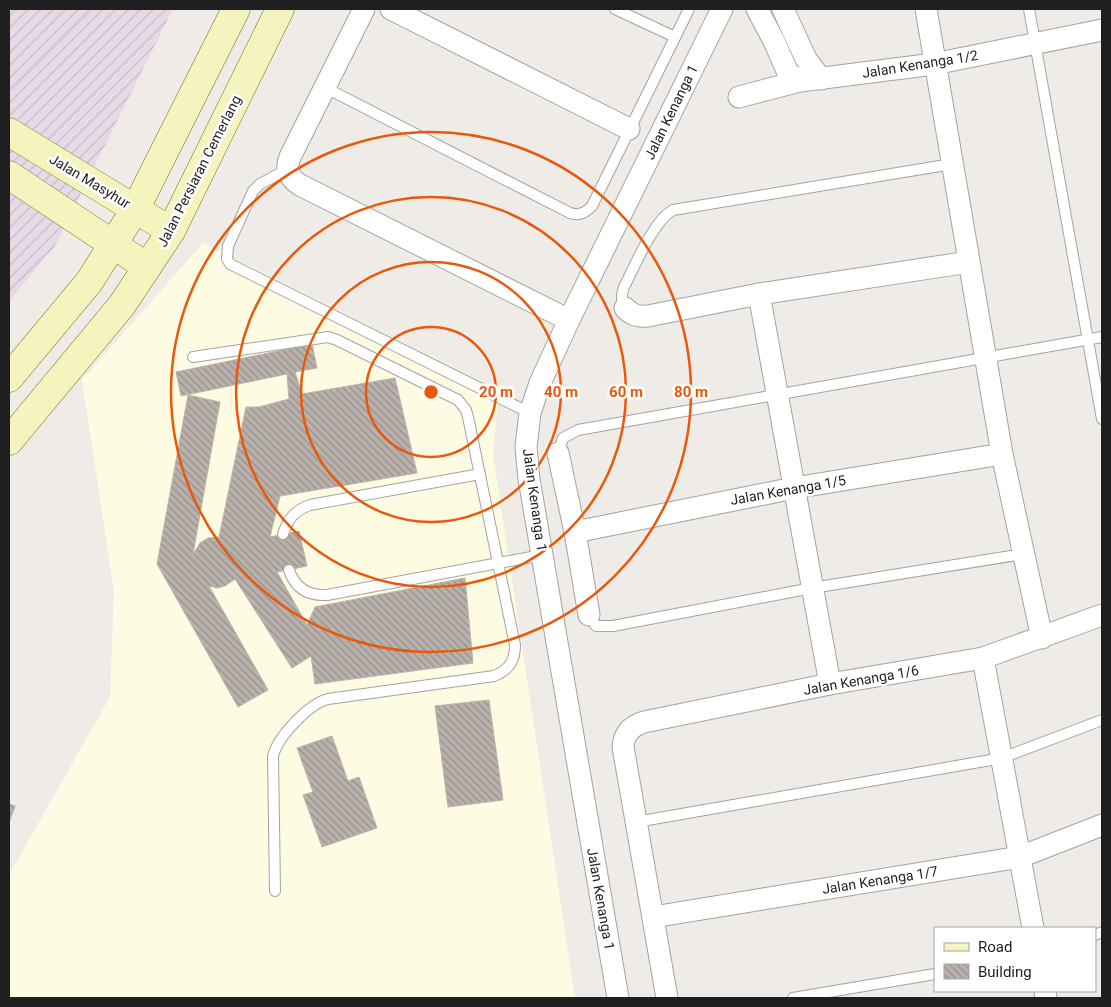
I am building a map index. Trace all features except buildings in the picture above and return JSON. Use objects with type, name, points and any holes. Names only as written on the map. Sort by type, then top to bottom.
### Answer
[{"type":"main road","points":[[9,378],[89,282],[136,208],[236,9]]},
{"type":"main road","name":"Jalan Persiaran Cemerlang","points":[[9,441],[122,305],[171,231],[280,9]]},
{"type":"main road","name":"Jalan Masyhur","points":[[9,132],[171,231]]},
{"type":"main road","points":[[9,175],[147,268]]},
{"type":"street","points":[[364,9],[290,157],[288,169],[294,181],[569,320]]},
{"type":"street","points":[[392,9],[629,129]]},
{"type":"street","name":"Jalan Kenanga 1","points":[[618,998],[529,479],[526,447],[530,414],[540,383],[722,9]]},
{"type":"street","points":[[757,9],[788,73],[811,80]]},
{"type":"street","points":[[783,9],[806,59],[811,80]]},
{"type":"street","points":[[926,9],[1002,454],[1042,638]]},
{"type":"street","name":"Jalan Kenanga 1/2","points":[[739,97],[811,80],[934,64],[1102,30]]},
{"type":"street","points":[[625,308],[631,314],[638,317],[648,316],[760,294],[969,262]]},
{"type":"street","points":[[760,294],[830,684]]},
{"type":"street","points":[[558,453],[575,532],[589,615]]},
{"type":"street","name":"Jalan Kenanga 1/5","points":[[575,532],[794,488],[1002,454]]},
{"type":"street","name":"Jalan Kenanga 1/6","points":[[636,822],[624,742],[632,727],[644,722],[830,684],[983,658],[1102,615]]},
{"type":"street","points":[[983,658],[1033,927]]},
{"type":"street","points":[[636,822],[667,998]]},
{"type":"street","name":"Jalan Kenanga 1/7","points":[[653,917],[1020,856],[1102,825]]},
{"type":"lane","points":[[615,9],[675,37]]},
{"type":"lane","points":[[324,87],[576,215],[588,211],[592,206],[689,9]]},
{"type":"lane","points":[[1029,9],[1102,419]]},
{"type":"lane","points":[[625,308],[622,302],[624,287],[657,224],[673,210],[952,164]]},
{"type":"lane","points":[[288,169],[260,184],[253,191],[228,246],[227,258],[230,264],[530,414]]},
{"type":"lane","points":[[193,357],[323,336],[337,340],[458,400],[466,410],[468,417],[515,645],[515,656],[511,665],[504,672],[494,676],[323,700],[310,709],[277,744],[272,762],[275,891]]},
{"type":"lane","points":[[558,453],[563,438],[578,430],[777,393],[986,359],[1102,337]]},
{"type":"lane","points":[[283,534],[286,523],[292,515],[310,505],[480,474]]},
{"type":"lane","points":[[589,615],[596,626],[613,626],[812,588],[1023,554]]},
{"type":"lane","points":[[289,570],[292,579],[299,587],[307,592],[322,595],[542,555]]},
{"type":"lane","points":[[636,822],[1002,758],[1102,720]]},
{"type":"lane","points":[[793,998],[934,974]]},
{"type":"shaded area","points":[[9,9],[173,9],[55,246],[9,301]]},
{"type":"shaded area","points":[[203,243],[499,390],[493,454],[575,998],[9,998],[9,875],[110,697],[114,592],[82,380]]}]
